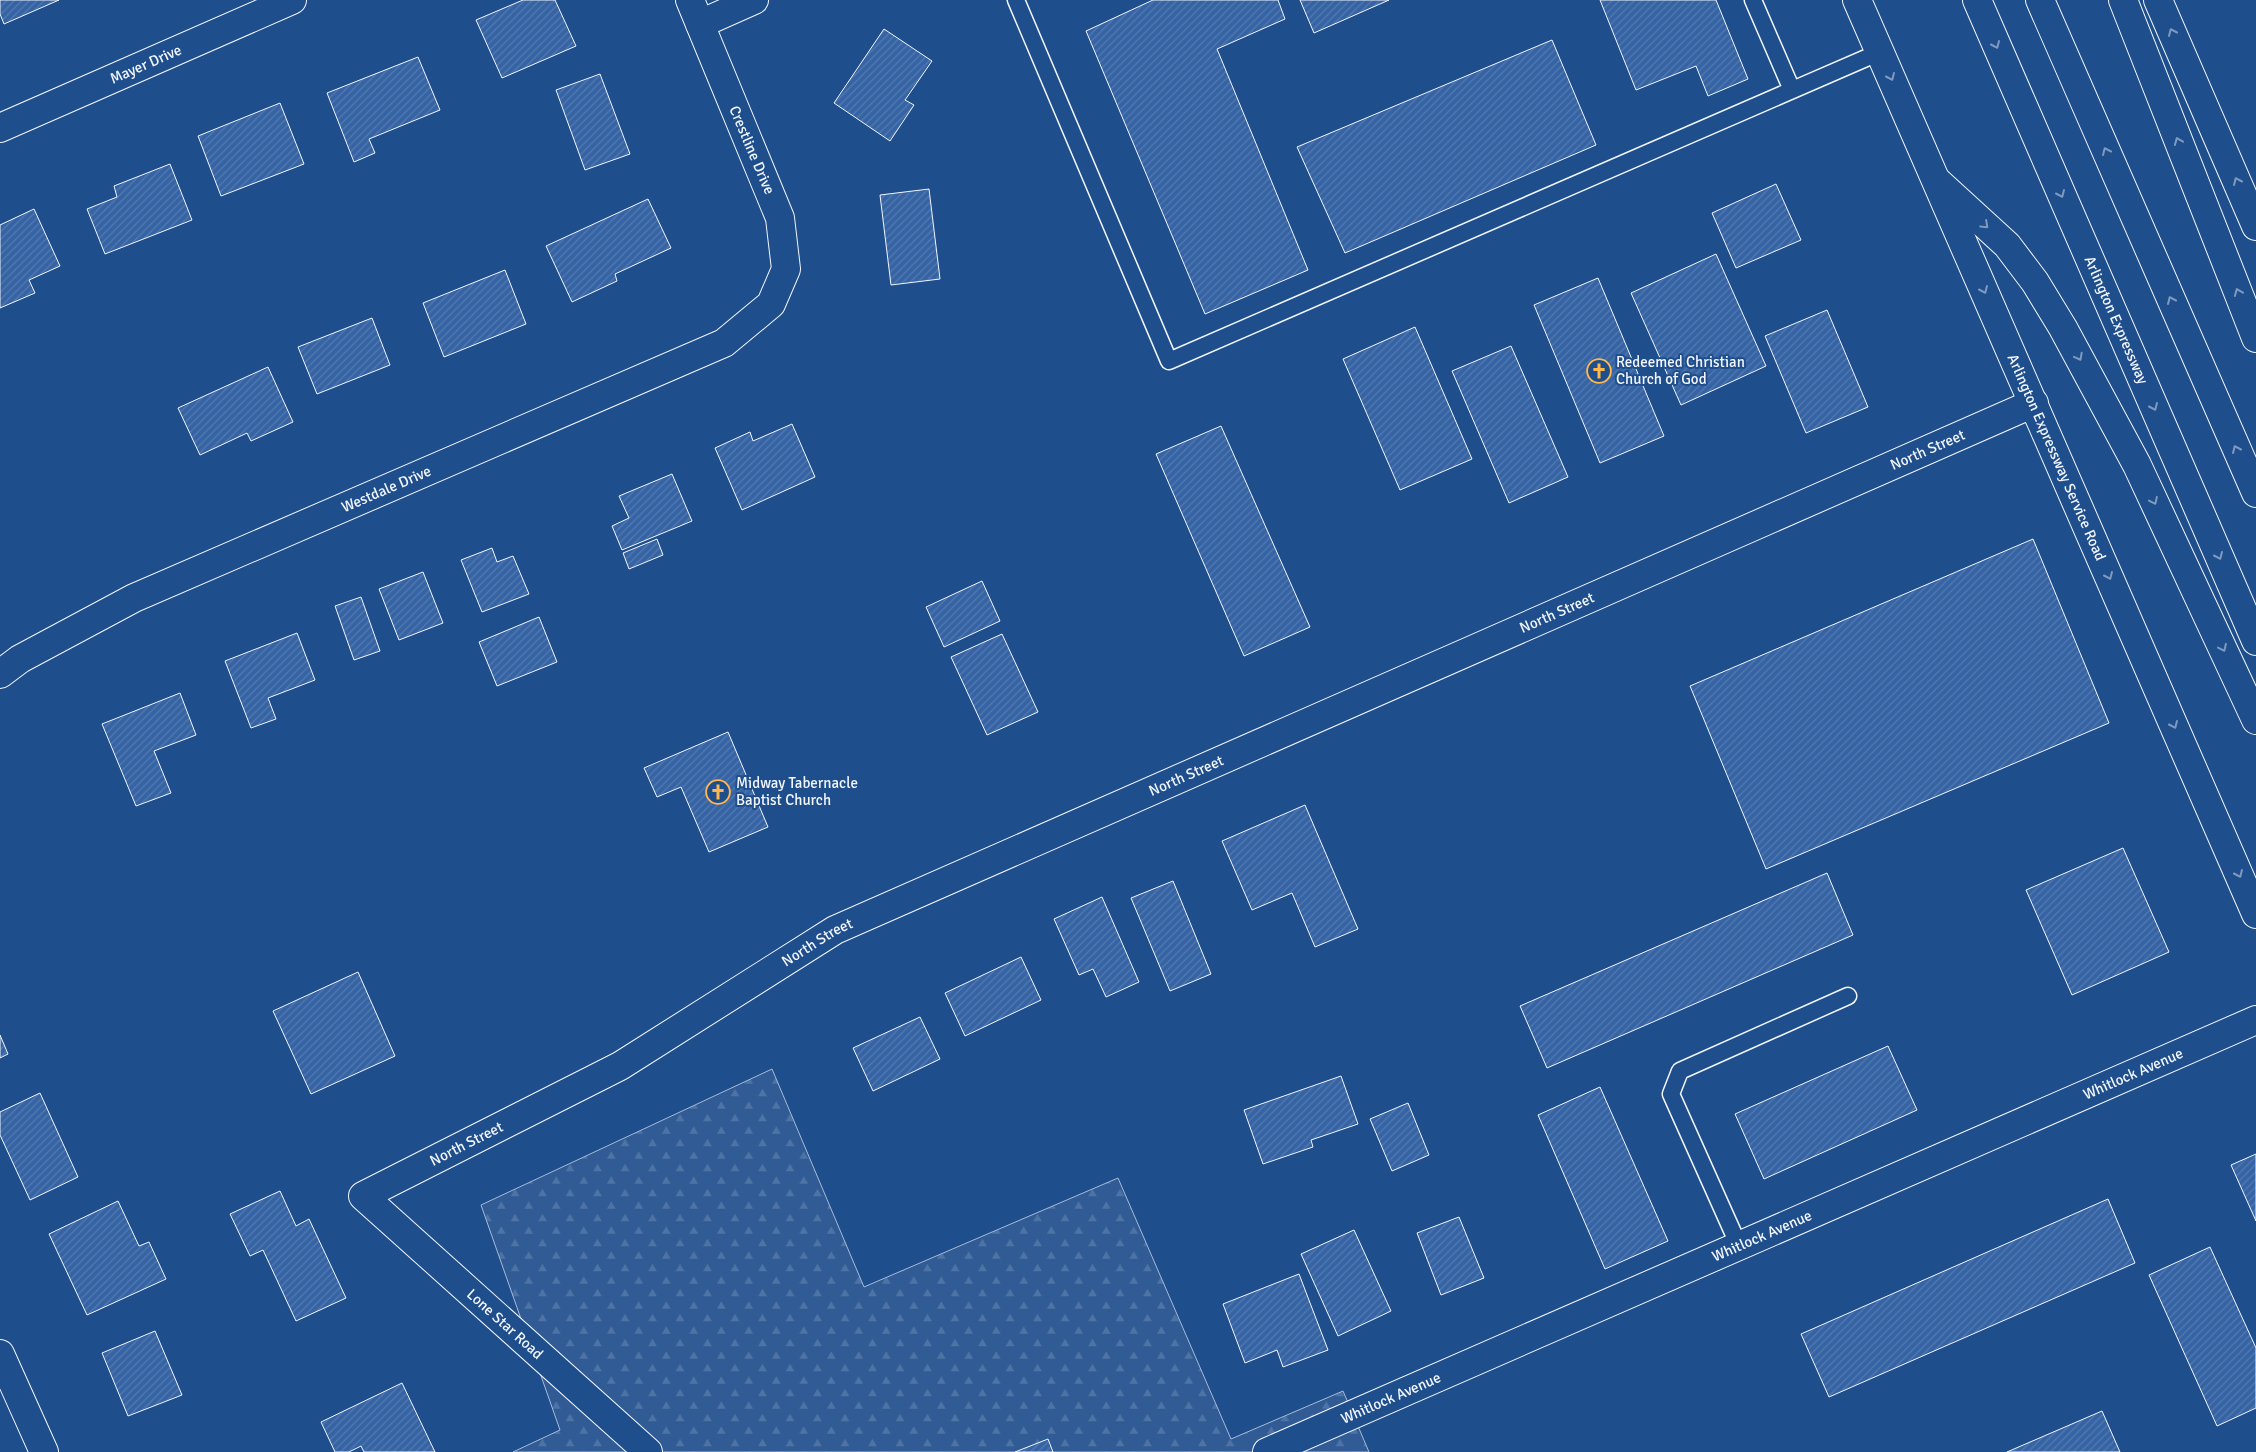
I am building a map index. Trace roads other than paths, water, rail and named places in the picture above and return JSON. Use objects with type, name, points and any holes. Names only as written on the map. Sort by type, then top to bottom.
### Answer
[{"type":"main road","name":"Mayer Drive","points":[[0,128],[292,0]]},
{"type":"main road","points":[[695,12],[754,0]]},
{"type":"main road","name":"Arlington Expressway Service Road","points":[[1857,0],[2256,914]]},
{"type":"main road","name":"Arlington Expressway","points":[[1977,0],[2256,640]]},
{"type":"main road","points":[[2040,0],[2256,493]]},
{"type":"main road","points":[[2123,0],[2256,338]]},
{"type":"main road","points":[[2158,0],[2256,226]]},
{"type":"main road","name":"Crestline Drive","points":[[695,12],[780,218],[786,269],[771,304]]},
{"type":"main road","points":[[1936,181],[2007,245],[2035,282],[2063,328],[2137,465],[2256,720]]},
{"type":"main road","name":"Westdale Drive","points":[[0,674],[20,659],[134,598],[724,344],[771,304]]},
{"type":"main road","name":"North Street","points":[[363,1196],[620,1066],[835,930],[2034,403]]},
{"type":"main road","name":"Whitlock Avenue","points":[[1267,1452],[2256,1020]]},
{"type":"main road","name":"Lone Star Road","points":[[363,1196],[648,1452]]},
{"type":"main road","points":[[0,1354],[44,1452]]},
{"type":"lane","points":[[1016,0],[1169,362],[1880,52]]},
{"type":"lane","points":[[1753,0],[1792,90]]},
{"type":"lane","points":[[1739,1246],[1671,1094],[1680,1071],[1848,996]]},
{"type":"place","name":"Redeemed Christian Church of God","points":[[1599,371]]},
{"type":"place","name":"Midway Tabernacle Baptist Church","points":[[718,792]]}]
